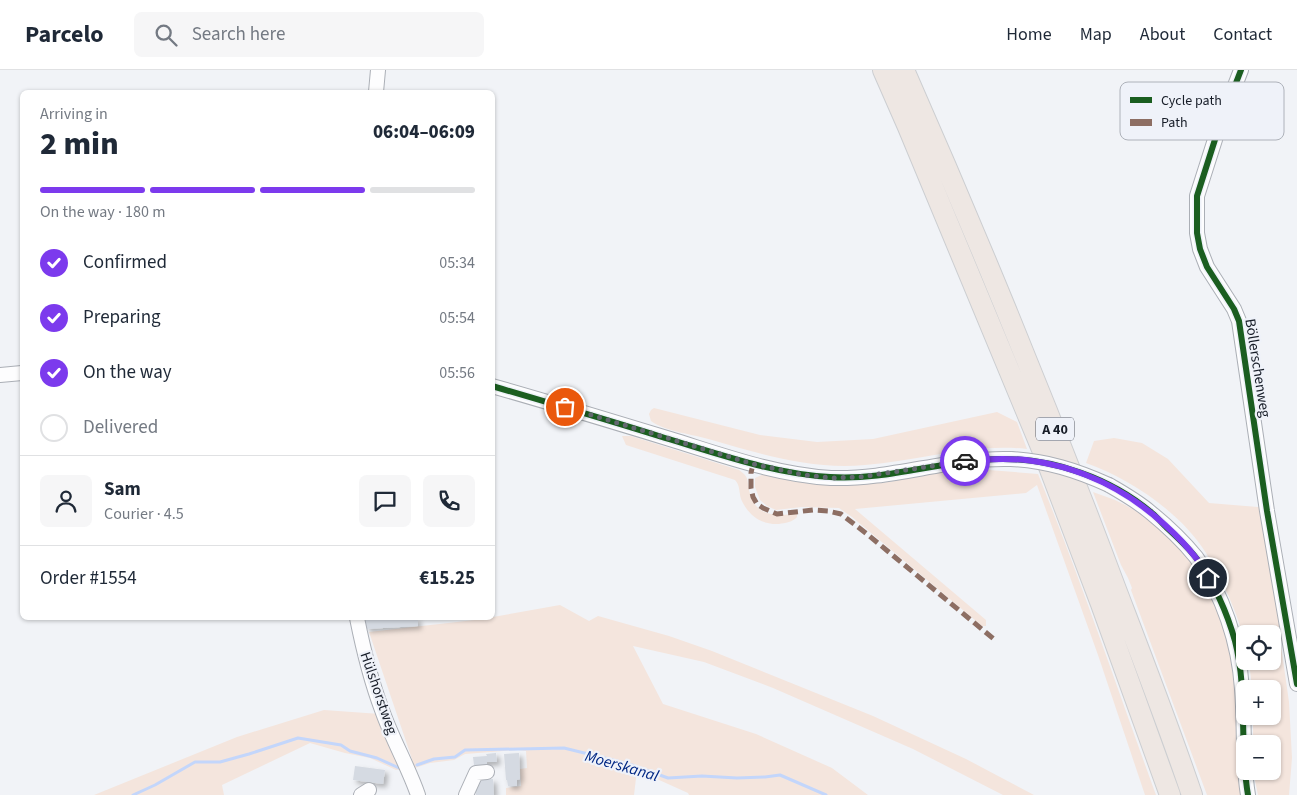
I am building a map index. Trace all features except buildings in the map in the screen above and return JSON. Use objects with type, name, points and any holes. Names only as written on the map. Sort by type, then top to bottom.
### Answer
[{"type":"highway","name":"A 40","points":[[883,70],[1046,459],[1170,795]]},
{"type":"highway","name":"A 40","points":[[904,70],[984,256],[1048,412],[1151,681],[1192,795]]},
{"type":"street","points":[[376,90],[378,70]]},
{"type":"street","name":"Böllerschenweg","points":[[1236,82],[1241,70]]},
{"type":"street","name":"Böllerschenweg","points":[[1215,140],[1197,196],[1197,233],[1200,249],[1207,267],[1234,309],[1239,321],[1267,510],[1297,684]]},
{"type":"street","points":[[0,375],[20,373]]},
{"type":"street","points":[[495,387],[744,461],[804,475],[831,478],[860,477],[962,462],[1011,459],[1060,466],[1108,485],[1151,512],[1180,539],[1196,558],[1220,599],[1235,642],[1242,687],[1245,776],[1248,795]]},
{"type":"street","name":"Hülshorstweg","points":[[357,620],[382,711],[418,795]]},
{"type":"street","points":[[466,795],[476,773],[487,772]]},
{"type":"shaded area","points":[[654,408],[760,435],[817,442],[873,439],[997,412],[1017,422],[1027,449],[986,448],[865,465],[845,466],[806,463],[787,460],[664,428],[651,421],[649,414]]},
{"type":"shaded area","points":[[622,436],[631,436],[739,470],[746,477],[752,499],[761,510],[781,515],[797,514],[797,517],[791,521],[779,524],[761,521],[747,510],[735,480],[626,445]]},
{"type":"shaded area","points":[[1114,438],[1142,443],[1168,459],[1209,503],[1270,508],[1293,655],[1281,640],[1281,625],[1240,625],[1226,591],[1209,558],[1196,538],[1169,511],[1154,499],[1120,478],[1086,463],[1094,441]]},
{"type":"shaded area","points":[[971,470],[1038,474],[1084,594],[1156,795],[1145,795],[1098,655],[1037,485],[1026,493],[855,509],[986,620],[986,626],[982,626],[839,508],[802,507],[776,510],[760,500],[755,487],[755,478],[764,474],[792,481],[822,485],[850,485],[889,482],[935,473]]},
{"type":"shaded area","points":[[1093,492],[1115,500],[1134,510],[1166,534],[1192,564],[1213,599],[1231,648],[1233,660],[1236,682],[1236,725],[1239,725],[1239,735],[1236,735],[1236,780],[1242,780],[1243,795],[1207,795],[1131,590],[1132,588],[1121,565]]},
{"type":"shaded area","points":[[560,605],[589,621],[598,616],[669,636],[712,651],[873,716],[966,759],[1034,795],[1003,795],[913,749],[773,688],[704,662],[633,646],[663,704],[756,734],[832,768],[868,795],[689,795],[637,770],[634,795],[506,795],[506,788],[521,786],[520,769],[527,768],[526,751],[518,750],[465,754],[454,760],[430,763],[415,768],[369,632],[474,620],[495,620],[495,617]]},
{"type":"shaded area","points":[[1281,646],[1289,702],[1292,758],[1289,795],[1258,795],[1255,780],[1281,780],[1281,735],[1253,735],[1253,725],[1281,725],[1281,680],[1251,680],[1250,670],[1281,670]]},
{"type":"shaded area","points":[[324,710],[380,714],[406,769],[396,770],[370,758],[310,743],[222,785],[224,795],[94,795],[237,737]]},
{"type":"waterway","name":"Moerskanal","points":[[133,795],[155,785],[195,762],[220,762],[298,738],[341,745],[350,751],[377,758],[402,768]]},
{"type":"waterway","name":"Moerskanal","points":[[417,765],[434,759],[455,757],[465,750],[564,748],[629,764],[668,778],[702,776],[737,778],[780,775],[826,795]]},
{"type":"marked path","points":[[753,464],[751,488],[757,504],[777,514],[813,510],[841,514],[995,640]]},
{"type":"cycle path","points":[[1236,82],[1241,70]]},
{"type":"cycle path","points":[[1215,140],[1197,196],[1197,233],[1200,249],[1207,267],[1234,309],[1239,321],[1267,511],[1297,684]]},
{"type":"cycle path","points":[[495,387],[726,457],[788,472],[830,477],[872,476],[978,460],[999,459],[1040,462],[1060,466],[1100,480],[1136,501],[1154,515],[1190,550],[1209,578],[1224,609],[1232,630],[1239,660],[1245,776],[1248,795]]},
{"type":"way so far","points":[[565,407],[753,464],[804,475],[831,478],[860,477],[965,461]]},
{"type":"route","points":[[965,461],[1001,459],[1040,462],[1069,469],[1108,485],[1151,512],[1180,539],[1196,558],[1208,578]]}]
